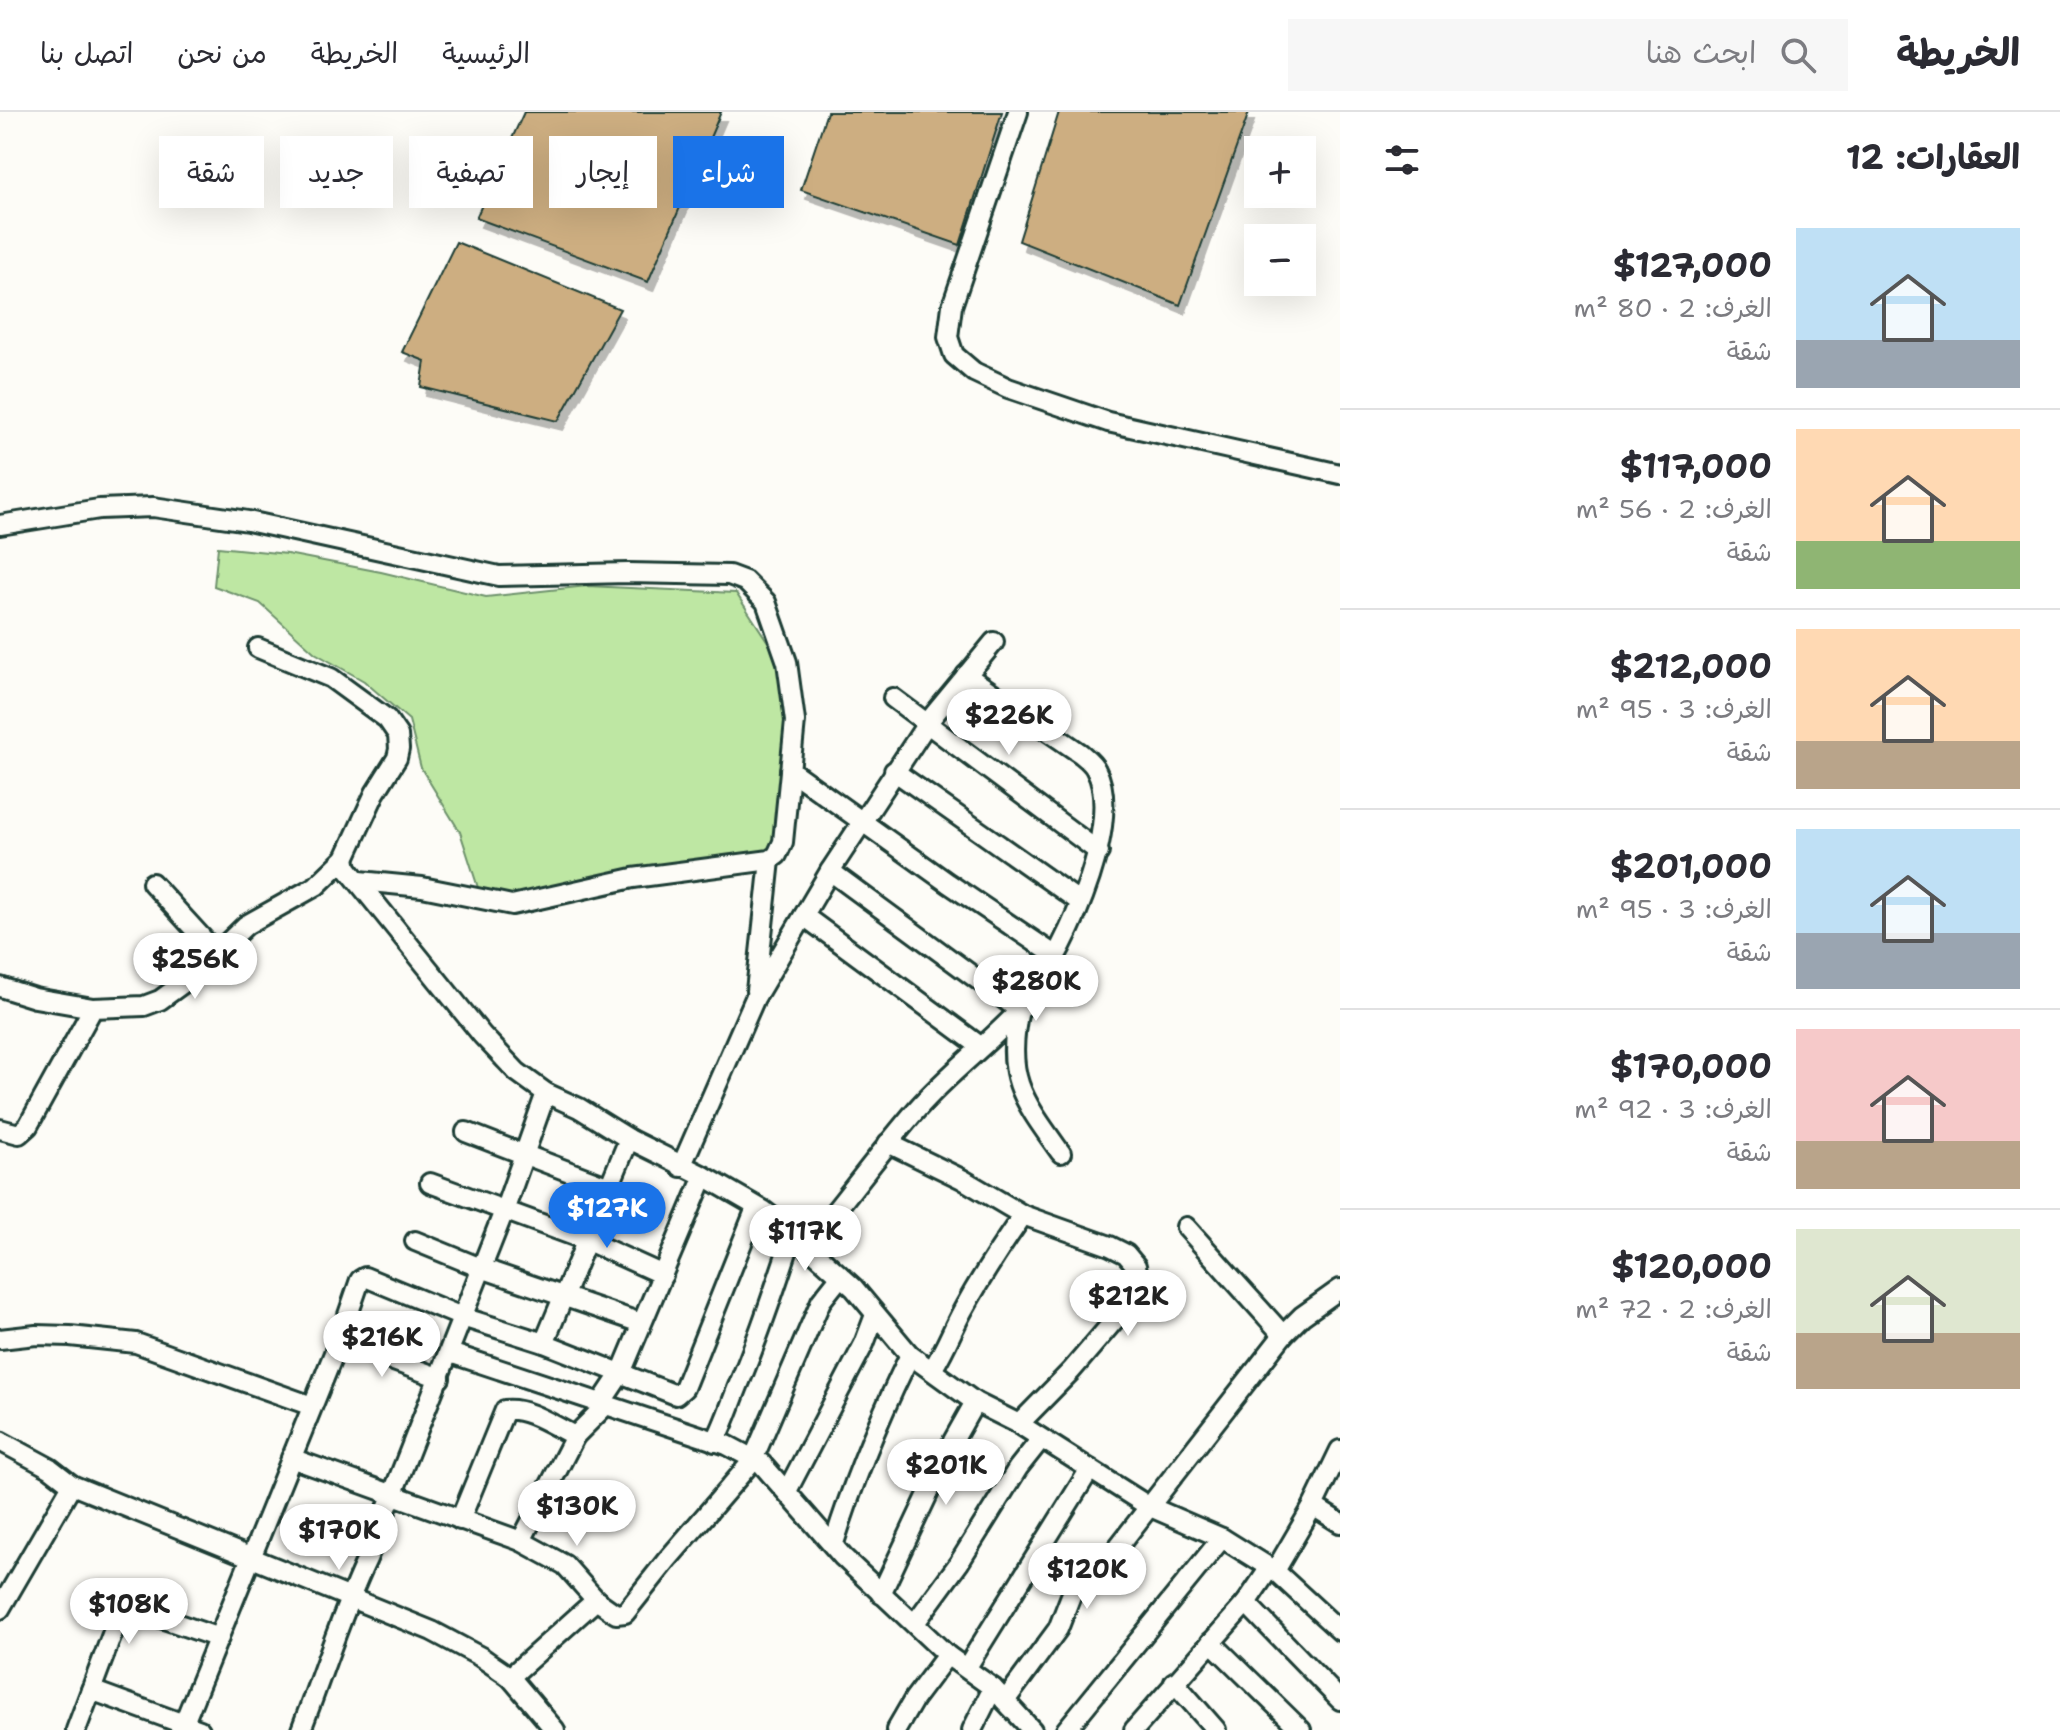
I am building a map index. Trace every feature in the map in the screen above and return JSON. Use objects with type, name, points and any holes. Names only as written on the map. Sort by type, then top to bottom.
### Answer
[{"type":"street","points":[[1018,112],[952,306],[948,337],[950,348],[959,362],[1008,388],[1108,422],[1340,474]]},
{"type":"street","points":[[0,525],[99,509],[153,507],[248,521],[499,576],[628,573],[729,575],[745,581],[766,602],[787,662],[795,721],[783,842],[770,860],[633,878],[512,905],[422,887],[360,881]]},
{"type":"street","points":[[681,1167],[755,998],[830,871],[928,722],[994,642]]},
{"type":"street","points":[[0,987],[35,998],[93,1008],[144,1006],[160,1000],[193,976],[246,925],[316,886],[345,858],[375,793],[397,758],[398,735],[387,719],[331,678],[258,648]]},
{"type":"street","points":[[809,1249],[819,1231],[888,1143],[935,1089],[1019,1010],[1056,956],[1099,852],[1103,801],[1094,767],[1080,753],[966,675]]},
{"type":"street","points":[[893,698],[1099,852]]},
{"type":"street","points":[[790,770],[1056,956]]},
{"type":"street","points":[[894,771],[1080,902]]},
{"type":"street","points":[[345,858],[347,868],[482,1035],[517,1072],[546,1093],[579,1108],[681,1167],[704,1176],[793,1233],[854,1288],[910,1355],[975,1402],[1019,1424],[1148,1506],[1222,1538],[1272,1570],[1340,1631]]},
{"type":"street","points":[[755,998],[770,860]]},
{"type":"street","points":[[830,871],[1019,1010]]},
{"type":"street","points":[[152,883],[216,953]]},
{"type":"street","points":[[804,916],[980,1046]]},
{"type":"street","points":[[0,1129],[19,1134],[28,1126],[93,1008]]},
{"type":"street","points":[[1019,1010],[1012,1051],[1016,1076],[1032,1109],[1061,1153]]},
{"type":"street","points":[[301,1730],[349,1598],[450,1353],[546,1093]]},
{"type":"street","points":[[466,1132],[609,1187]]},
{"type":"street","points":[[544,1343],[629,1139]]},
{"type":"street","points":[[888,1143],[935,1165],[1023,1215],[1126,1254],[1136,1266],[1139,1280],[1122,1313],[1019,1424]]},
{"type":"street","points":[[521,1541],[575,1436],[603,1404],[621,1373],[704,1176]]},
{"type":"street","points":[[430,1183],[588,1241],[663,1275]]},
{"type":"street","points":[[91,1690],[189,1728],[219,1638],[339,1341],[360,1280],[365,1277],[462,1317],[544,1343],[676,1395],[681,1393],[756,1208]]},
{"type":"street","points":[[932,1370],[997,1253],[1023,1215]]},
{"type":"street","points":[[1186,1227],[1283,1335]]},
{"type":"street","points":[[715,1442],[760,1336],[793,1233]]},
{"type":"street","points":[[415,1241],[481,1268],[641,1323]]},
{"type":"street","points":[[291,1458],[521,1541],[565,1565],[596,1600],[616,1614],[625,1613],[754,1458],[821,1301],[840,1277]]},
{"type":"street","points":[[972,1730],[999,1694],[1058,1629],[1072,1593],[1080,1584],[1093,1579],[1283,1335],[1302,1316],[1340,1289]]},
{"type":"street","points":[[787,1491],[864,1344],[875,1315]]},
{"type":"street","points":[[0,1339],[59,1336],[136,1343],[312,1406]]},
{"type":"street","points":[[339,1341],[440,1378]]},
{"type":"street","points":[[450,1353],[754,1458],[834,1543],[843,1557],[947,1655],[967,1667],[999,1694],[1032,1730]]},
{"type":"street","points":[[834,1543],[874,1428],[910,1355]]},
{"type":"street","points":[[881,1594],[953,1441],[975,1402]]},
{"type":"street","points":[[460,1520],[505,1410],[532,1416],[575,1436]]},
{"type":"street","points":[[915,1623],[959,1563],[1018,1468],[1041,1439]]},
{"type":"street","points":[[0,1441],[50,1468],[72,1485],[432,1631],[481,1657],[510,1677],[555,1730]]},
{"type":"street","points":[[1134,1730],[1272,1570],[1313,1506],[1340,1450]]},
{"type":"street","points":[[967,1667],[1090,1469]]},
{"type":"street","points":[[0,1609],[72,1485]]},
{"type":"street","points":[[1313,1506],[1340,1523]]},
{"type":"street","points":[[1066,1730],[1222,1538]]},
{"type":"street","points":[[510,1677],[596,1600]]},
{"type":"street","points":[[1246,1603],[1340,1700]]},
{"type":"street","points":[[76,1730],[119,1611],[124,1607],[219,1638]]},
{"type":"street","points":[[1211,1642],[1301,1730]]},
{"type":"street","points":[[896,1730],[914,1699],[947,1655]]},
{"type":"street","points":[[1174,1682],[1216,1730]]},
{"type":"green space","points":[[218,547],[287,554],[486,597],[587,586],[736,593],[777,656],[791,706],[774,853],[754,867],[510,911],[482,900],[460,832],[421,768],[409,720],[364,681],[315,653],[260,603],[214,586]]},
{"type":"building","points":[[524,112],[721,112],[711,136],[673,136],[673,208],[680,208],[648,282],[476,218],[481,208],[533,208],[533,136],[513,136]]},
{"type":"building","points":[[827,112],[1002,112],[960,245],[801,190]]},
{"type":"building","points":[[1059,112],[1249,112],[1180,305],[1019,241]]},
{"type":"building","points":[[456,242],[620,309],[558,421],[421,387],[425,361],[402,352]]}]
